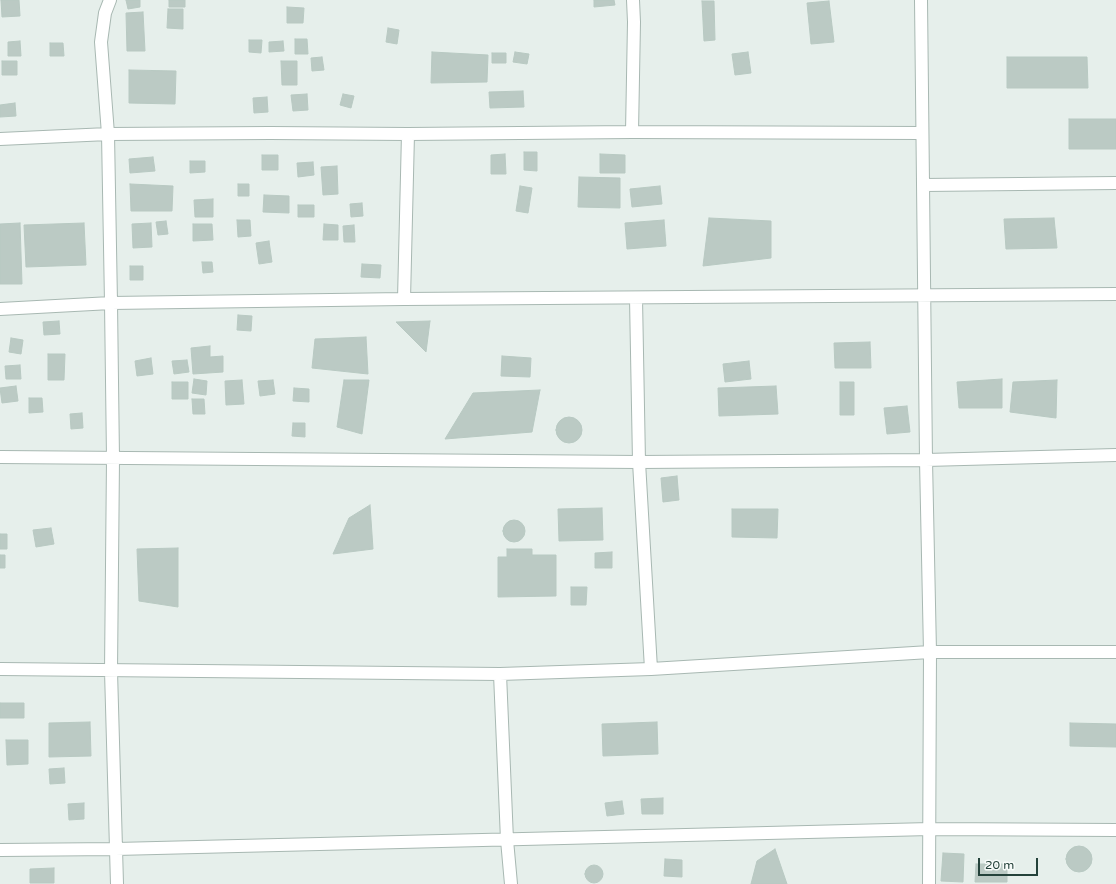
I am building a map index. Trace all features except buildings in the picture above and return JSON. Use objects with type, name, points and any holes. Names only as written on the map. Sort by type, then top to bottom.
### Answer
[{"type":"street","points":[[110,0],[101,42],[108,134],[112,459],[111,671],[116,884]]},
{"type":"street","points":[[632,132],[633,0]]},
{"type":"street","points":[[921,0],[926,460],[930,652],[929,884]]},
{"type":"street","points":[[0,138],[108,134],[262,133],[922,133]]},
{"type":"street","points":[[404,299],[408,134]]},
{"type":"street","points":[[924,185],[1116,183]]},
{"type":"street","points":[[0,309],[111,303],[404,299],[1116,294]]},
{"type":"street","points":[[636,298],[639,462],[651,669]]},
{"type":"street","points":[[0,458],[639,462],[926,460],[1116,455]]},
{"type":"street","points":[[0,670],[500,674],[651,669],[930,652],[1116,652]]},
{"type":"street","points":[[500,674],[511,884]]},
{"type":"street","points":[[0,850],[116,849],[930,829],[1116,830]]}]
